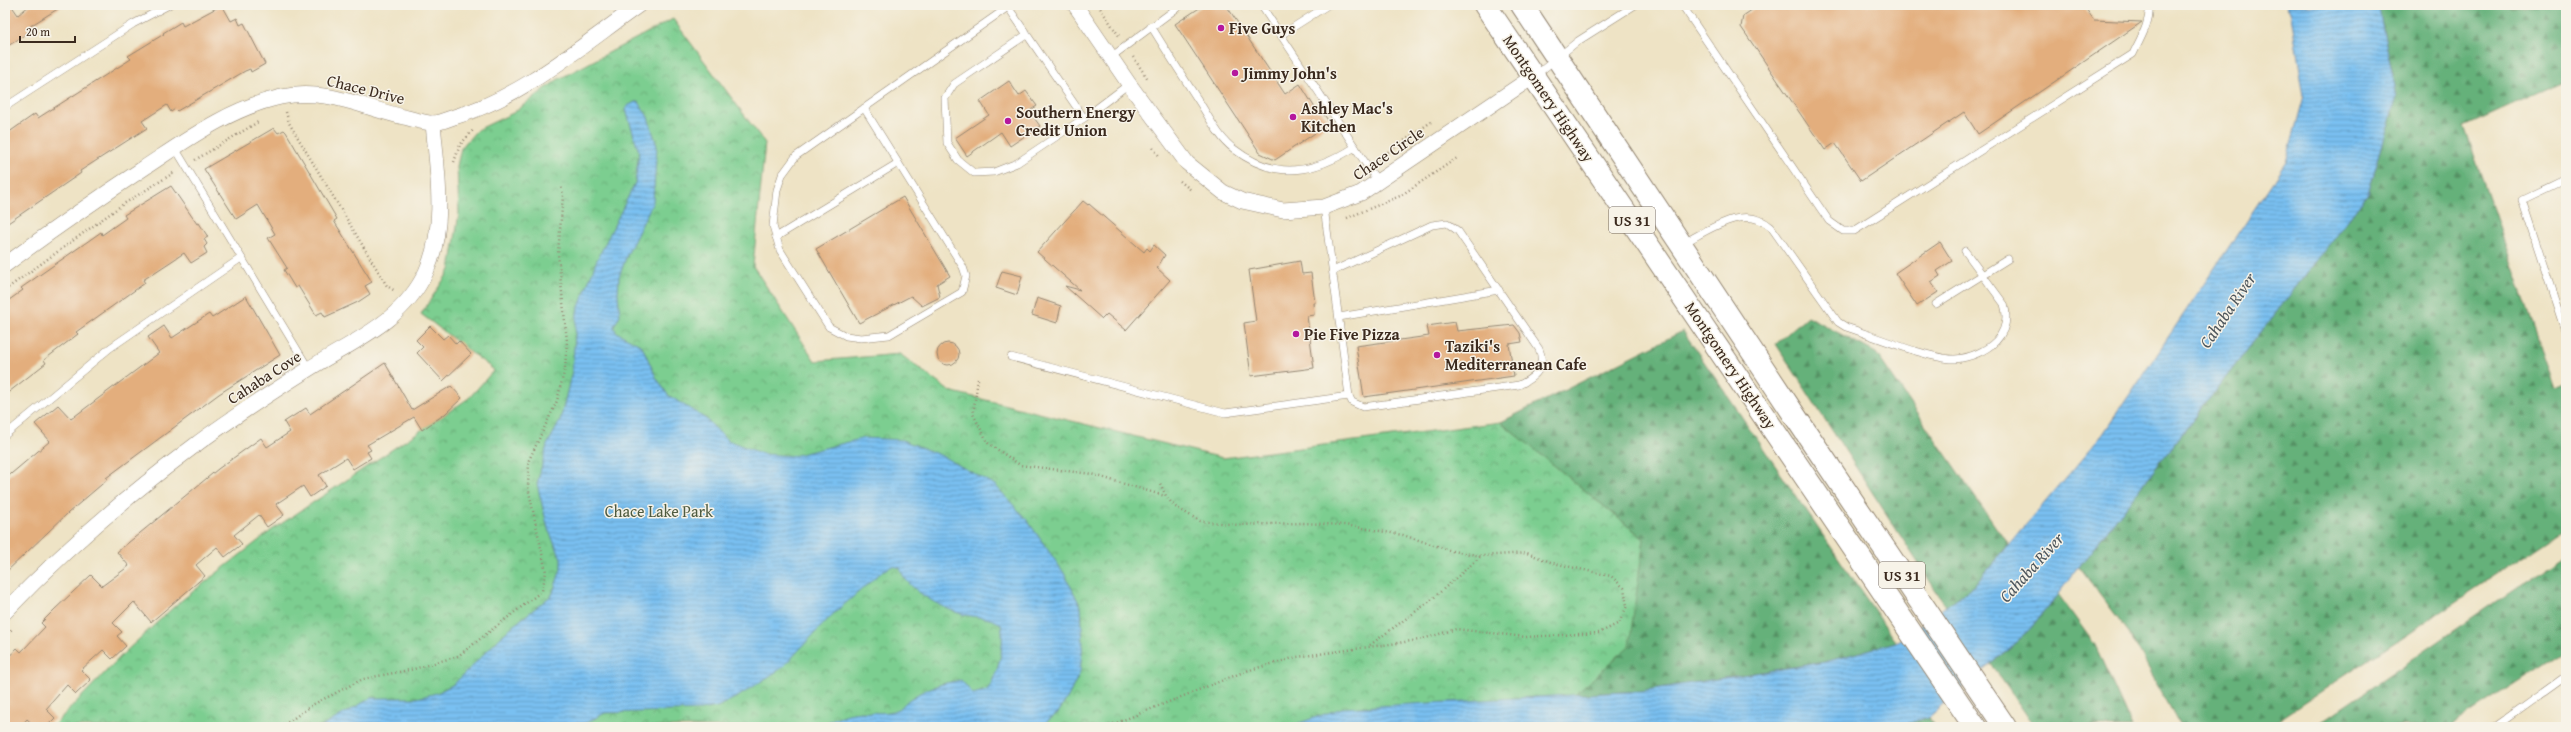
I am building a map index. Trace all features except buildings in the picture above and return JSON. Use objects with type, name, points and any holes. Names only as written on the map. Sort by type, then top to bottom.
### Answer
[{"type":"main road","name":"Montgomery Highway","points":[[1485,5],[1976,727]]},
{"type":"main road","name":"Montgomery Highway","points":[[1522,5],[1799,422],[2005,727]]},
{"type":"street","name":"Chace Drive","points":[[5,265],[62,222],[218,120],[251,105],[284,96],[309,94],[342,98],[394,114],[433,123],[462,115],[501,98],[548,69],[639,5]]},
{"type":"street","name":"Chace Circle","points":[[1075,5],[1129,84],[1187,162],[1223,192],[1242,201],[1283,210],[1324,207],[1361,193],[1534,76]]},
{"type":"street","name":"Cahaba Cove","points":[[5,612],[41,574],[151,480],[195,445],[309,369],[364,336],[394,315],[407,300],[426,271],[434,244],[439,206],[433,123]]},
{"type":"lane","points":[[5,107],[132,24],[169,5]]},
{"type":"lane","points":[[1110,57],[1181,5]]},
{"type":"lane","points":[[1261,5],[1378,182]]},
{"type":"lane","points":[[1281,35],[1328,5]]},
{"type":"lane","points":[[1534,76],[1605,22],[1635,5]]},
{"type":"lane","points":[[1682,5],[1829,221],[1843,231],[1854,231],[2133,54],[2144,31],[2150,12],[2149,5]]},
{"type":"lane","points":[[864,108],[963,267],[966,276],[962,292],[889,335],[861,338],[846,336],[829,327],[780,250],[773,226],[775,208],[782,175],[796,156],[864,108],[1010,6],[1026,35],[1084,118]]},
{"type":"lane","points":[[1151,26],[1218,132],[1234,149],[1247,157],[1271,167],[1308,169],[1324,165],[1355,147]]},
{"type":"lane","points":[[1026,35],[948,90],[945,98],[945,135],[947,143],[958,160],[974,173],[994,172],[1005,169],[1084,118],[1129,84]]},
{"type":"lane","points":[[175,148],[309,369]]},
{"type":"lane","points":[[776,237],[898,163]]},
{"type":"lane","points":[[2566,179],[2522,200],[2566,334]]},
{"type":"lane","points":[[1324,207],[1349,396],[1352,402],[1363,407],[1518,385],[1530,380],[1537,373],[1542,363],[1542,356],[1498,290],[1458,231],[1447,222],[1432,225],[1333,271]]},
{"type":"lane","points":[[1681,245],[1726,221],[1752,217],[1762,219],[1771,227],[1838,322],[1853,330],[1953,359],[1969,358],[1991,346],[2000,336],[2005,326],[2007,314],[2004,304],[1965,251]]},
{"type":"lane","points":[[5,435],[110,348],[241,258]]},
{"type":"lane","points":[[1936,304],[2008,259]]},
{"type":"lane","points":[[1339,316],[1498,290]]},
{"type":"lane","points":[[1011,357],[1225,413],[1349,396]]},
{"type":"lane","points":[[2495,727],[2566,676]]},
{"type":"path","points":[[1098,5],[1152,85]]},
{"type":"path","points":[[284,96],[289,124],[388,286],[407,300]]},
{"type":"path","points":[[279,114],[286,112]]},
{"type":"path","points":[[5,290],[122,205],[260,120]]},
{"type":"path","points":[[1368,167],[1431,122]]},
{"type":"path","points":[[281,727],[314,704],[363,679],[414,669],[458,656],[542,591],[546,572],[528,487],[529,460],[557,401],[565,368],[567,341],[558,254],[563,195],[561,185]]},
{"type":"path","points":[[978,379],[972,414],[988,443],[1020,464],[1091,474],[1166,496]]},
{"type":"path","points":[[1106,727],[1246,671],[1297,657],[1419,640],[1456,629],[1526,637],[1599,633],[1619,623],[1628,606],[1624,588],[1611,576],[1553,563],[1527,553],[1482,556],[1452,551],[1403,535],[1345,525],[1303,523],[1239,525],[1200,521],[1174,506],[1166,496],[1159,481]]},
{"type":"path","points":[[1368,647],[1430,601],[1482,556]]},
{"type":"green space","points":[[2378,5],[2566,5],[2566,80],[2464,126],[2555,388],[2566,383],[2566,528],[2268,727],[2181,727],[2132,638],[2079,567],[2368,194],[2397,96]]},
{"type":"green space","name":"Chace Lake Park","points":[[673,19],[765,143],[753,266],[815,361],[900,354],[949,391],[1223,458],[1501,422],[1644,539],[1629,646],[1540,727],[52,727],[125,652],[177,604],[272,530],[469,398],[494,370],[421,314],[450,270],[459,213],[457,166],[461,148],[477,130],[513,113],[557,80]]},
{"type":"green space","points":[[1807,316],[1876,353],[2008,545],[1974,586],[1946,606],[1776,344]]},
{"type":"green space","points":[[1683,331],[1896,642],[1825,662],[1641,691],[1555,696],[1644,539],[1501,422]]},
{"type":"green space","points":[[2566,554],[2566,650],[2448,727],[2314,727]]},
{"type":"green space","points":[[2058,594],[2095,645],[2132,727],[2035,727],[1991,664],[2030,630]]},
{"type":"green space","points":[[1929,717],[1934,727],[1897,727]]},
{"type":"water","name":"Cahaba River","points":[[2287,5],[2378,5],[2397,96],[2368,194],[2030,630],[1929,717],[1897,727],[1288,727],[1342,708],[1641,691],[1825,662],[1896,642],[1974,586],[2103,434],[2286,162],[2304,96],[2291,15]]},
{"type":"water","points":[[639,102],[648,117],[657,146],[653,202],[627,255],[619,277],[618,294],[620,315],[614,326],[616,332],[642,346],[656,377],[668,395],[706,419],[727,440],[763,454],[793,456],[864,438],[902,440],[940,455],[995,485],[1027,520],[1064,573],[1081,607],[1083,643],[1080,672],[1068,697],[1058,713],[1040,727],[819,727],[829,721],[845,715],[862,712],[885,713],[894,711],[900,708],[908,700],[922,692],[934,686],[947,683],[961,680],[973,694],[987,690],[995,675],[1001,650],[1001,624],[996,621],[954,611],[935,603],[925,597],[909,583],[903,576],[900,568],[893,566],[884,570],[831,616],[782,668],[739,696],[717,707],[700,710],[605,713],[578,727],[321,727],[371,698],[417,698],[437,693],[454,684],[509,629],[552,595],[561,569],[561,558],[548,529],[537,484],[547,445],[560,421],[572,371],[577,312],[596,262],[635,183],[639,152],[626,110],[627,106]]},
{"type":"place","name":"Five Guys","points":[[1221,28]]},
{"type":"place","name":"Jimmy John's","points":[[1235,73]]},
{"type":"place","name":"Ashley Mac's Kitchen","points":[[1293,117]]},
{"type":"place","name":"Southern Energy Credit Union","points":[[1008,121]]},
{"type":"place","name":"Pie Five Pizza","points":[[1296,334]]},
{"type":"place","name":"Taziki's Mediterranean Cafe","points":[[1437,355]]}]
